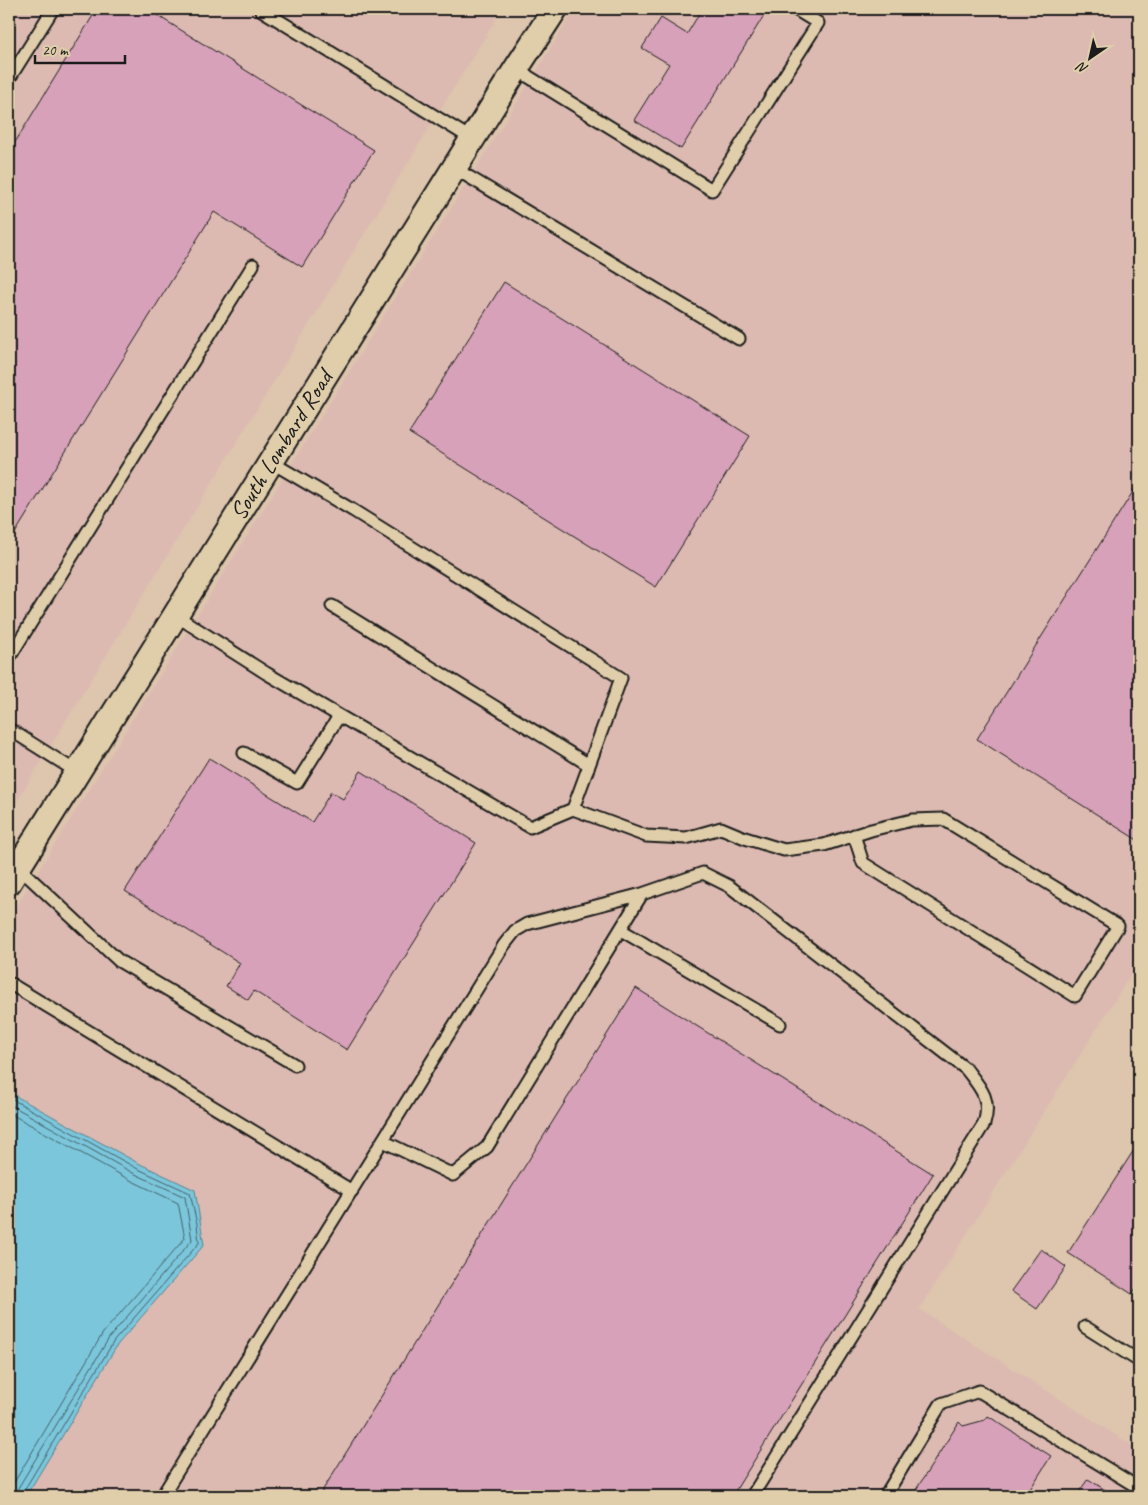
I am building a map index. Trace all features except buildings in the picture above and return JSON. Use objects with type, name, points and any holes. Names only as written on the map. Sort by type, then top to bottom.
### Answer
[{"type":"street","name":"South Lombard Road","points":[[12,870],[77,772],[472,139],[556,9]]},
{"type":"lane","points":[[9,79],[53,9]]},
{"type":"lane","points":[[260,9],[472,139]]},
{"type":"lane","points":[[516,69],[712,190],[818,23],[795,9]]},
{"type":"lane","points":[[454,168],[739,339]]},
{"type":"lane","points":[[9,658],[253,264]]},
{"type":"lane","points":[[271,462],[354,511],[621,678],[573,809]]},
{"type":"lane","points":[[332,606],[589,765]]},
{"type":"lane","points":[[175,615],[266,673],[530,827],[573,809],[646,836],[686,838],[721,828],[745,838],[784,850],[824,845],[854,835],[912,820],[943,819],[1118,926],[1076,996],[863,863],[854,835]]},
{"type":"lane","points":[[244,753],[297,783],[339,716]]},
{"type":"lane","points":[[9,729],[77,772]]},
{"type":"lane","points":[[12,870],[119,961],[295,1065]]},
{"type":"lane","points":[[162,1496],[504,944],[515,931],[528,924],[642,894],[703,873],[728,886],[966,1069],[986,1098],[987,1114],[984,1124],[752,1496]]},
{"type":"lane","points":[[383,1141],[453,1175],[487,1147],[642,894]]},
{"type":"lane","points":[[621,930],[780,1024]]},
{"type":"lane","points":[[9,983],[352,1191]]},
{"type":"lane","points":[[1085,1327],[1139,1361]]},
{"type":"lane","points":[[885,1496],[941,1404],[979,1391],[1139,1488]]},
{"type":"shaded area","points":[[9,9],[502,9],[9,814]]},
{"type":"shaded area","points":[[575,9],[1139,9],[1139,962],[919,1309],[1139,1450],[1139,1496],[9,1496],[9,918]]},
{"type":"water","points":[[9,1090],[19,1098],[138,1163],[195,1190],[204,1245],[118,1344],[26,1496],[9,1496]]}]
